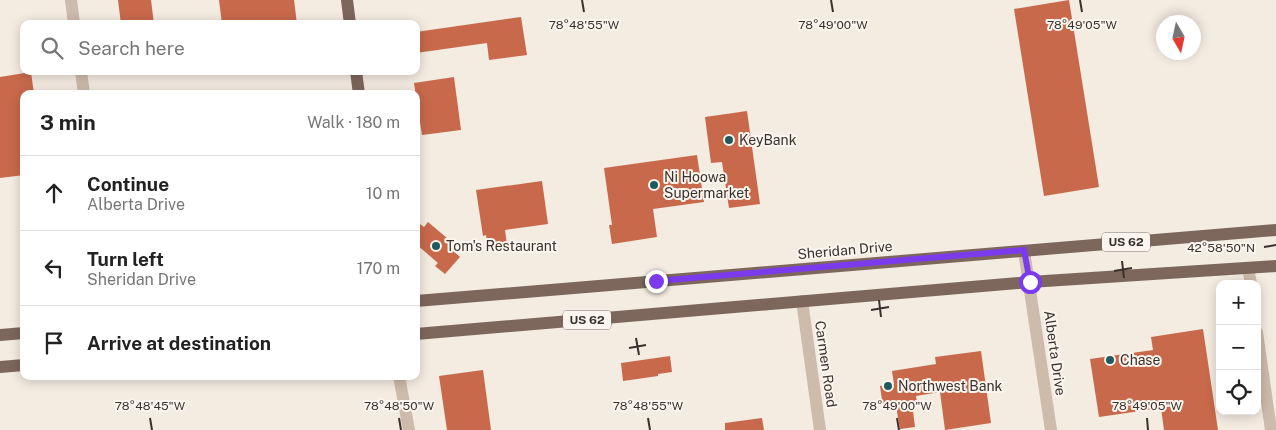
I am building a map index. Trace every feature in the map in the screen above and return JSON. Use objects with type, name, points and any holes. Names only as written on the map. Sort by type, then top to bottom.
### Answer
[{"type":"main road","points":[[347,0],[350,20]]},
{"type":"main road","points":[[357,75],[358,90]]},
{"type":"main road","name":"Sheridan Drive","points":[[420,300],[1276,230]]},
{"type":"main road","name":"US 62","points":[[420,334],[1030,282],[1276,266]]},
{"type":"main road","points":[[0,334],[20,333]]},
{"type":"main road","points":[[0,367],[20,365]]},
{"type":"street","points":[[71,0],[74,20]]},
{"type":"street","points":[[82,75],[83,90]]},
{"type":"street","name":"Alberta Drive","points":[[1024,250],[1051,430]]},
{"type":"street","points":[[1248,268],[1250,280]]},
{"type":"street","name":"Carmen Road","points":[[802,301],[820,430]]},
{"type":"street","points":[[1261,360],[1271,430]]},
{"type":"street","points":[[400,380],[408,430]]},
{"type":"building","points":[[118,0],[151,0],[154,20],[120,20]]},
{"type":"building","points":[[219,0],[294,0],[296,20],[222,20]]},
{"type":"building","points":[[1069,0],[1099,187],[1044,196],[1014,9]]},
{"type":"building","points":[[521,17],[527,55],[489,60],[487,43],[420,52],[420,31]]},
{"type":"building","points":[[20,74],[31,75],[33,90],[20,90],[20,176],[0,178],[0,77]]},
{"type":"building","points":[[454,77],[461,130],[422,135],[420,90],[415,90],[414,83]]},
{"type":"building","name":"KeyBank","points":[[747,111],[760,204],[729,208],[722,162],[711,163],[705,117]]},
{"type":"building","name":"Ni Hoowa Supermarket","points":[[697,155],[704,202],[653,209],[657,237],[612,244],[609,225],[612,225],[604,168]]},
{"type":"building","points":[[542,181],[548,224],[505,230],[507,245],[488,248],[486,235],[483,236],[476,190]]},
{"type":"building","name":"Tom's Restaurant","points":[[428,222],[454,244],[451,249],[460,257],[445,274],[435,266],[438,263],[420,247],[420,224],[424,227]]},
{"type":"building","points":[[1203,329],[1218,430],[1164,430],[1161,408],[1099,417],[1090,359],[1153,350],[1151,337]]},
{"type":"building","points":[[981,351],[991,423],[945,430],[940,392],[916,396],[917,402],[912,403],[915,427],[900,429],[896,406],[883,408],[880,386],[894,384],[892,371],[936,364],[935,357]]},
{"type":"building","points":[[670,356],[672,372],[623,381],[621,363]]},
{"type":"building","points":[[483,370],[491,430],[447,430],[439,376]]},
{"type":"building","points":[[762,418],[764,430],[725,430],[725,423]]},
{"type":"place","name":"KeyBank","points":[[729,140]]},
{"type":"place","name":"Ni Hoowa Supermarket","points":[[654,185]]},
{"type":"place","name":"Tom's Restaurant","points":[[436,246]]},
{"type":"place","name":"Chase","points":[[1110,360]]},
{"type":"place","name":"Northwest Bank","points":[[888,386]]},
{"type":"route","points":[[656,281],[1024,250],[1030,282]]}]
